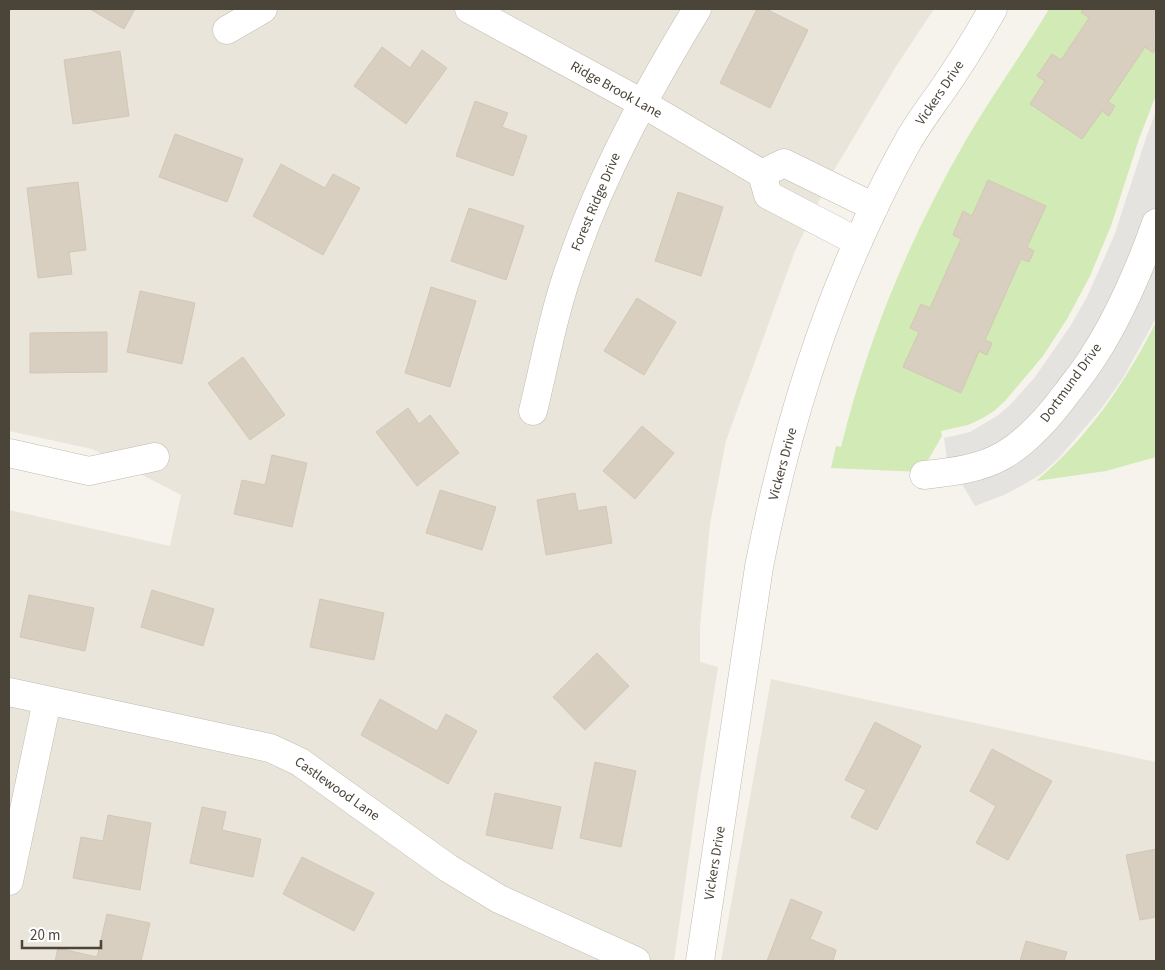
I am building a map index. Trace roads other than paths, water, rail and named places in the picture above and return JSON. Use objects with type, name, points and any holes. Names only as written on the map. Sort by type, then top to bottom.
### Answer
[{"type":"street","points":[[227,30],[263,9]]},
{"type":"street","name":"Ridge Brook Lane","points":[[469,9],[642,103],[762,174]]},
{"type":"street","name":"Forest Ridge Drive","points":[[533,411],[570,265],[608,169],[642,103],[697,9]]},
{"type":"street","name":"Vickers Drive","points":[[700,961],[748,641],[769,518],[805,384],[833,301],[874,208],[907,143],[994,9]]},
{"type":"street","points":[[858,242],[768,195],[762,174],[784,163],[874,208]]},
{"type":"street","name":"Dortmund Drive","points":[[924,475],[958,471],[989,462],[1004,455],[1045,420],[1059,404],[1094,355],[1124,300],[1156,223]]},
{"type":"street","points":[[9,453],[89,471],[156,457]]},
{"type":"street","name":"Castlewood Lane","points":[[9,692],[270,748],[300,762],[448,868],[498,899],[636,961]]},
{"type":"street","points":[[9,881],[47,701]]}]
